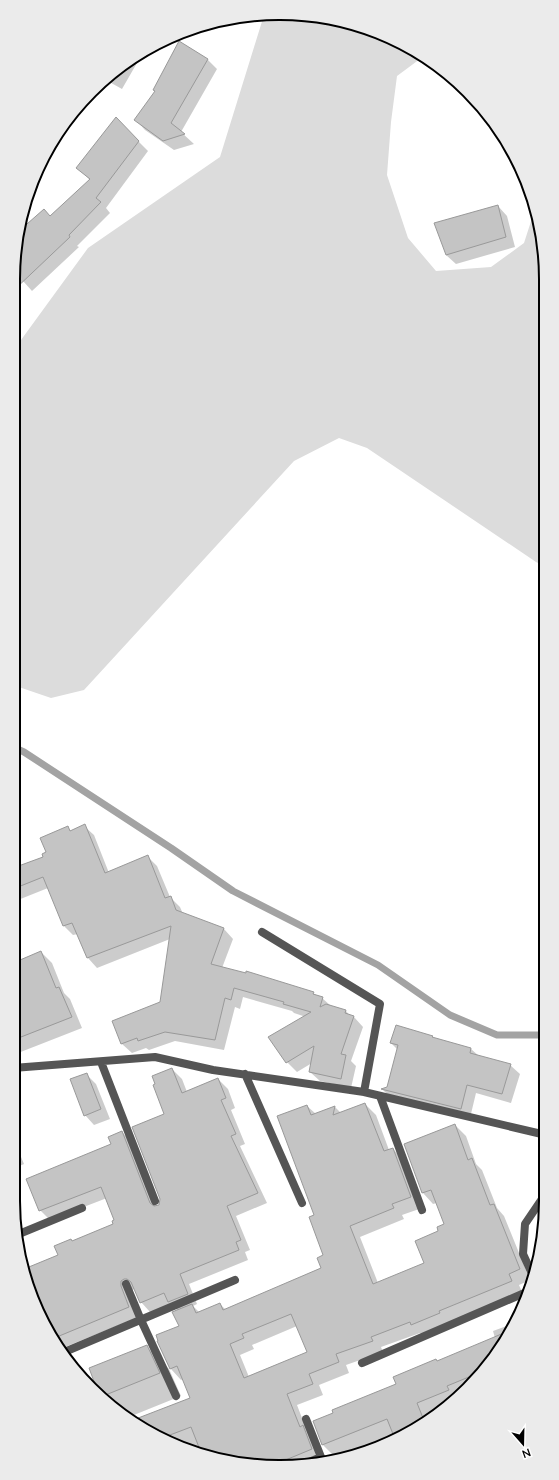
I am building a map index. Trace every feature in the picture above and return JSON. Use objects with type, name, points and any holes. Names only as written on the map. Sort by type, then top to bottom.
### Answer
[{"type":"street","points":[[262,932],[380,1004],[364,1092]]},
{"type":"street","points":[[20,1068],[155,1057],[213,1070],[364,1092],[539,1133]]},
{"type":"street","points":[[101,1062],[155,1200]]},
{"type":"street","points":[[245,1074],[302,1203]]},
{"type":"street","points":[[380,1096],[422,1210]]},
{"type":"street","points":[[530,1269],[523,1254],[525,1224],[539,1204]]},
{"type":"street","points":[[22,1233],[82,1208]]},
{"type":"street","points":[[68,1350],[235,1280]]},
{"type":"street","points":[[126,1284],[176,1396]]},
{"type":"street","points":[[362,1363],[521,1294]]},
{"type":"street","points":[[306,1419],[321,1457]]},
{"type":"shaded area","points":[[280,20],[313,22],[347,29],[379,40],[418,60],[397,76],[391,122],[387,175],[408,238],[436,271],[491,267],[524,243],[532,219],[537,246],[539,280],[539,564],[367,448],[339,438],[294,461],[84,690],[51,698],[20,687],[20,341],[88,248],[220,157],[262,21]]},
{"type":"building","points":[[179,41],[208,59],[171,123],[185,134],[163,141],[134,120],[155,91],[153,90]]},
{"type":"building","points":[[116,117],[139,141],[96,198],[101,202],[69,235],[70,237],[20,284],[22,246],[26,225],[44,209],[50,216],[90,179],[76,168]]},
{"type":"building","points":[[498,205],[506,237],[446,255],[434,223]]},
{"type":"building","points":[[85,824],[105,873],[148,855],[165,898],[171,896],[176,910],[224,928],[211,964],[246,973],[246,971],[314,992],[313,994],[323,997],[320,1007],[326,1004],[346,1010],[345,1013],[354,1016],[341,1054],[346,1055],[341,1079],[309,1072],[314,1046],[286,1063],[268,1037],[311,1012],[283,1004],[284,1002],[234,988],[231,1000],[225,998],[215,1040],[165,1032],[138,1041],[137,1038],[121,1044],[112,1021],[160,1002],[171,926],[87,958],[72,923],[63,926],[43,877],[20,886],[20,865],[43,857],[42,854],[46,852],[40,838],[68,826],[70,831]]},
{"type":"building","points":[[41,951],[56,988],[59,987],[72,1017],[21,1037],[20,960]]},
{"type":"building","points":[[396,1025],[471,1048],[470,1053],[511,1064],[502,1094],[467,1085],[461,1109],[381,1089],[387,1087],[398,1045],[390,1043]]},
{"type":"building","points":[[172,1068],[182,1093],[218,1078],[226,1098],[221,1100],[236,1134],[231,1136],[258,1193],[227,1206],[241,1240],[236,1242],[239,1250],[180,1274],[188,1294],[168,1302],[164,1293],[140,1303],[131,1282],[124,1279],[121,1281],[121,1286],[129,1307],[59,1336],[40,1300],[29,1267],[58,1255],[54,1246],[71,1239],[72,1241],[113,1224],[112,1221],[114,1220],[101,1187],[39,1211],[26,1179],[111,1144],[108,1137],[122,1131],[150,1203],[154,1206],[159,1205],[160,1199],[132,1127],[164,1114],[153,1085],[155,1084],[152,1076]]},
{"type":"building","points":[[87,1073],[101,1109],[84,1116],[70,1079]]},
{"type":"building","points":[[365,1103],[384,1151],[393,1148],[411,1197],[392,1204],[394,1208],[350,1226],[373,1284],[424,1263],[415,1241],[438,1231],[437,1227],[444,1224],[431,1190],[422,1193],[404,1144],[455,1124],[468,1160],[472,1158],[490,1205],[494,1204],[520,1269],[509,1274],[512,1281],[439,1311],[440,1313],[411,1325],[410,1322],[371,1337],[373,1341],[336,1354],[339,1362],[309,1374],[313,1384],[287,1394],[300,1427],[303,1425],[312,1449],[287,1460],[246,1458],[212,1451],[199,1447],[191,1427],[170,1435],[138,1418],[190,1398],[177,1366],[170,1369],[157,1341],[156,1335],[179,1326],[172,1312],[192,1304],[196,1313],[220,1303],[223,1310],[321,1268],[317,1258],[323,1255],[309,1217],[314,1215],[277,1116],[307,1105],[311,1115],[335,1106],[333,1115]],"holes":[[[291,1314],[307,1352],[244,1378],[230,1344],[244,1338],[242,1334]]]},
{"type":"building","points":[[502,1334],[471,1376],[447,1386],[449,1390],[417,1403],[423,1417],[393,1434],[387,1419],[322,1445],[313,1421],[333,1413],[332,1410],[396,1384],[393,1377],[436,1359],[437,1361]]},
{"type":"building","points":[[147,1345],[160,1373],[107,1395],[94,1382],[89,1368]]},
{"type":"waterway","points":[[20,750],[171,848],[233,891],[378,965],[450,1015],[497,1035],[539,1035]]}]
